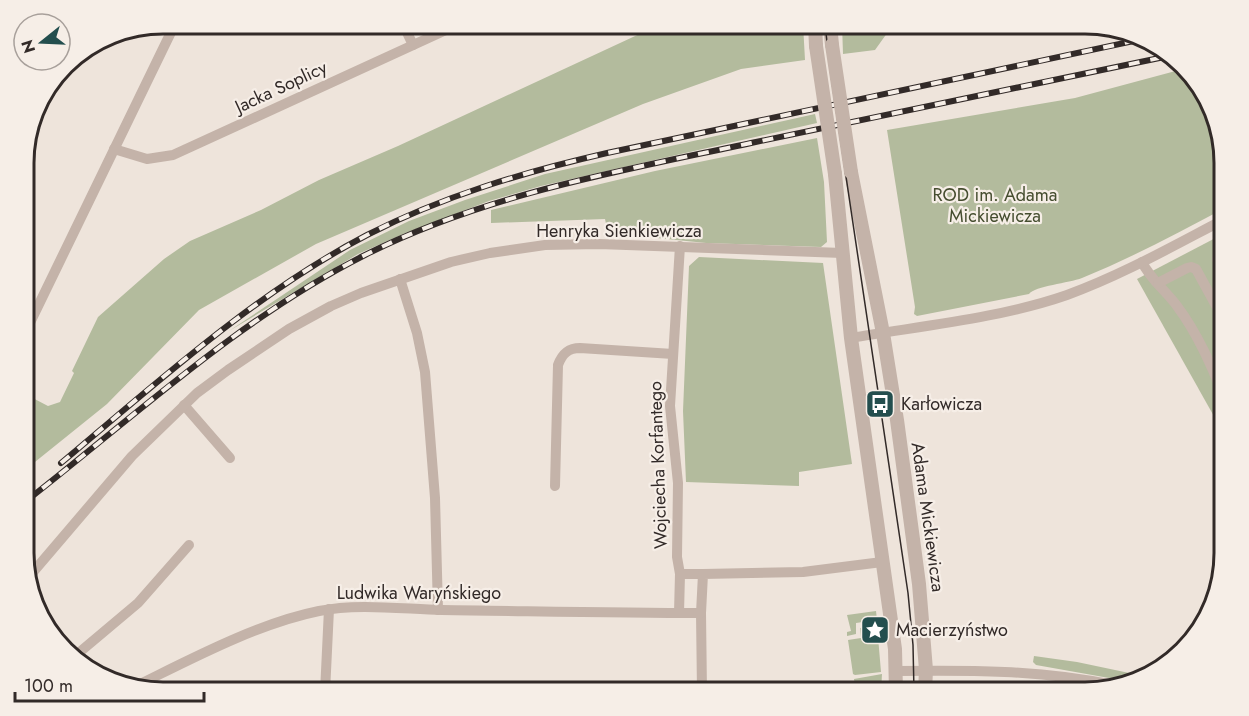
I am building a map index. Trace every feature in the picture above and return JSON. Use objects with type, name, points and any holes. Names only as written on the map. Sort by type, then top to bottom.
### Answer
[{"type":"street","points":[[34,314],[170,34]]},
{"type":"street","points":[[408,34],[413,45]]},
{"type":"street","name":"Jacka Soplicy","points":[[114,149],[147,159],[173,155],[437,34]]},
{"type":"street","points":[[815,34],[835,174],[851,338],[896,681]]},
{"type":"street","name":"Adama Mickiewicza","points":[[831,34],[851,172],[883,333],[919,579],[925,681]]},
{"type":"street","points":[[851,338],[1004,311],[1042,302],[1092,285],[1214,225]]},
{"type":"street","name":"Henryka Sienkiewicza","points":[[36,569],[132,456],[184,405],[228,370],[303,321],[331,306],[400,279],[463,259],[521,248],[579,244],[842,253]]},
{"type":"street","name":"Wojciecha Korfantego","points":[[680,246],[670,406],[678,483],[677,557],[680,574]]},
{"type":"street","points":[[1142,262],[1146,270],[1179,308],[1214,370]]},
{"type":"street","points":[[1158,283],[1191,267],[1196,269],[1214,302]]},
{"type":"street","points":[[400,279],[417,333],[424,366],[435,498],[438,610]]},
{"type":"street","points":[[555,486],[558,364],[565,353],[574,348],[580,348],[673,354]]},
{"type":"street","points":[[184,405],[230,458]]},
{"type":"street","points":[[81,651],[138,603],[189,545]]},
{"type":"street","points":[[680,613],[680,574],[803,572],[882,562]]},
{"type":"street","points":[[702,681],[703,574]]},
{"type":"street","points":[[325,682],[328,609]]},
{"type":"street","name":"Ludwika Waryńskiego","points":[[148,680],[210,650],[259,630],[302,615],[328,609],[701,613]]},
{"type":"street","points":[[896,671],[1041,674],[1087,681]]},
{"type":"green space","points":[[639,34],[804,34],[805,60],[741,69],[643,104],[316,244],[199,310],[107,404],[34,463],[34,399],[48,406],[60,402],[98,317],[164,259],[190,241],[261,210],[319,180],[398,146]]},
{"type":"green space","points":[[842,34],[886,34],[875,50],[843,54]]},
{"type":"green space","name":"ROD im. Adama Mickiewicza","points":[[1176,71],[1193,92],[1208,122],[1214,155],[1214,214],[1136,254],[1082,278],[1038,289],[1029,294],[917,316],[914,314],[915,307],[887,130],[1075,98]]},
{"type":"green space","points":[[815,114],[817,123],[541,186],[489,201],[358,254],[229,331],[350,250],[409,221],[465,200],[545,174]]},
{"type":"green space","points":[[817,138],[824,182],[827,242],[821,247],[706,243],[608,233],[605,219],[491,223],[491,210],[655,171]]},
{"type":"green space","points":[[1214,239],[1214,416],[1137,279]]},
{"type":"green space","points":[[699,257],[823,263],[852,464],[799,472],[799,486],[686,482],[683,411],[689,266]]},
{"type":"green space","points":[[876,611],[877,620],[856,623],[856,634],[847,636],[847,632],[851,631],[847,615]]},
{"type":"green space","points":[[877,625],[881,672],[855,675],[848,640],[861,638],[860,628]]},
{"type":"green space","points":[[1034,656],[1131,673],[1112,679],[1036,665],[1033,662]]},
{"type":"green space","points":[[882,674],[882,681],[854,681],[854,679]]},
{"type":"tram line","points":[[826,34],[908,593],[914,681]]},
{"type":"railway","points":[[61,463],[208,341],[285,284],[325,258],[367,235],[425,208],[484,186],[607,153],[1129,42]]},
{"type":"railway","points":[[34,495],[231,338],[319,280],[411,234],[506,200],[603,175],[1159,58]]},
{"type":"place","name":"Karłowicza","points":[[880,404]]},
{"type":"place","name":"Macierzyństwo","points":[[875,630]]}]
